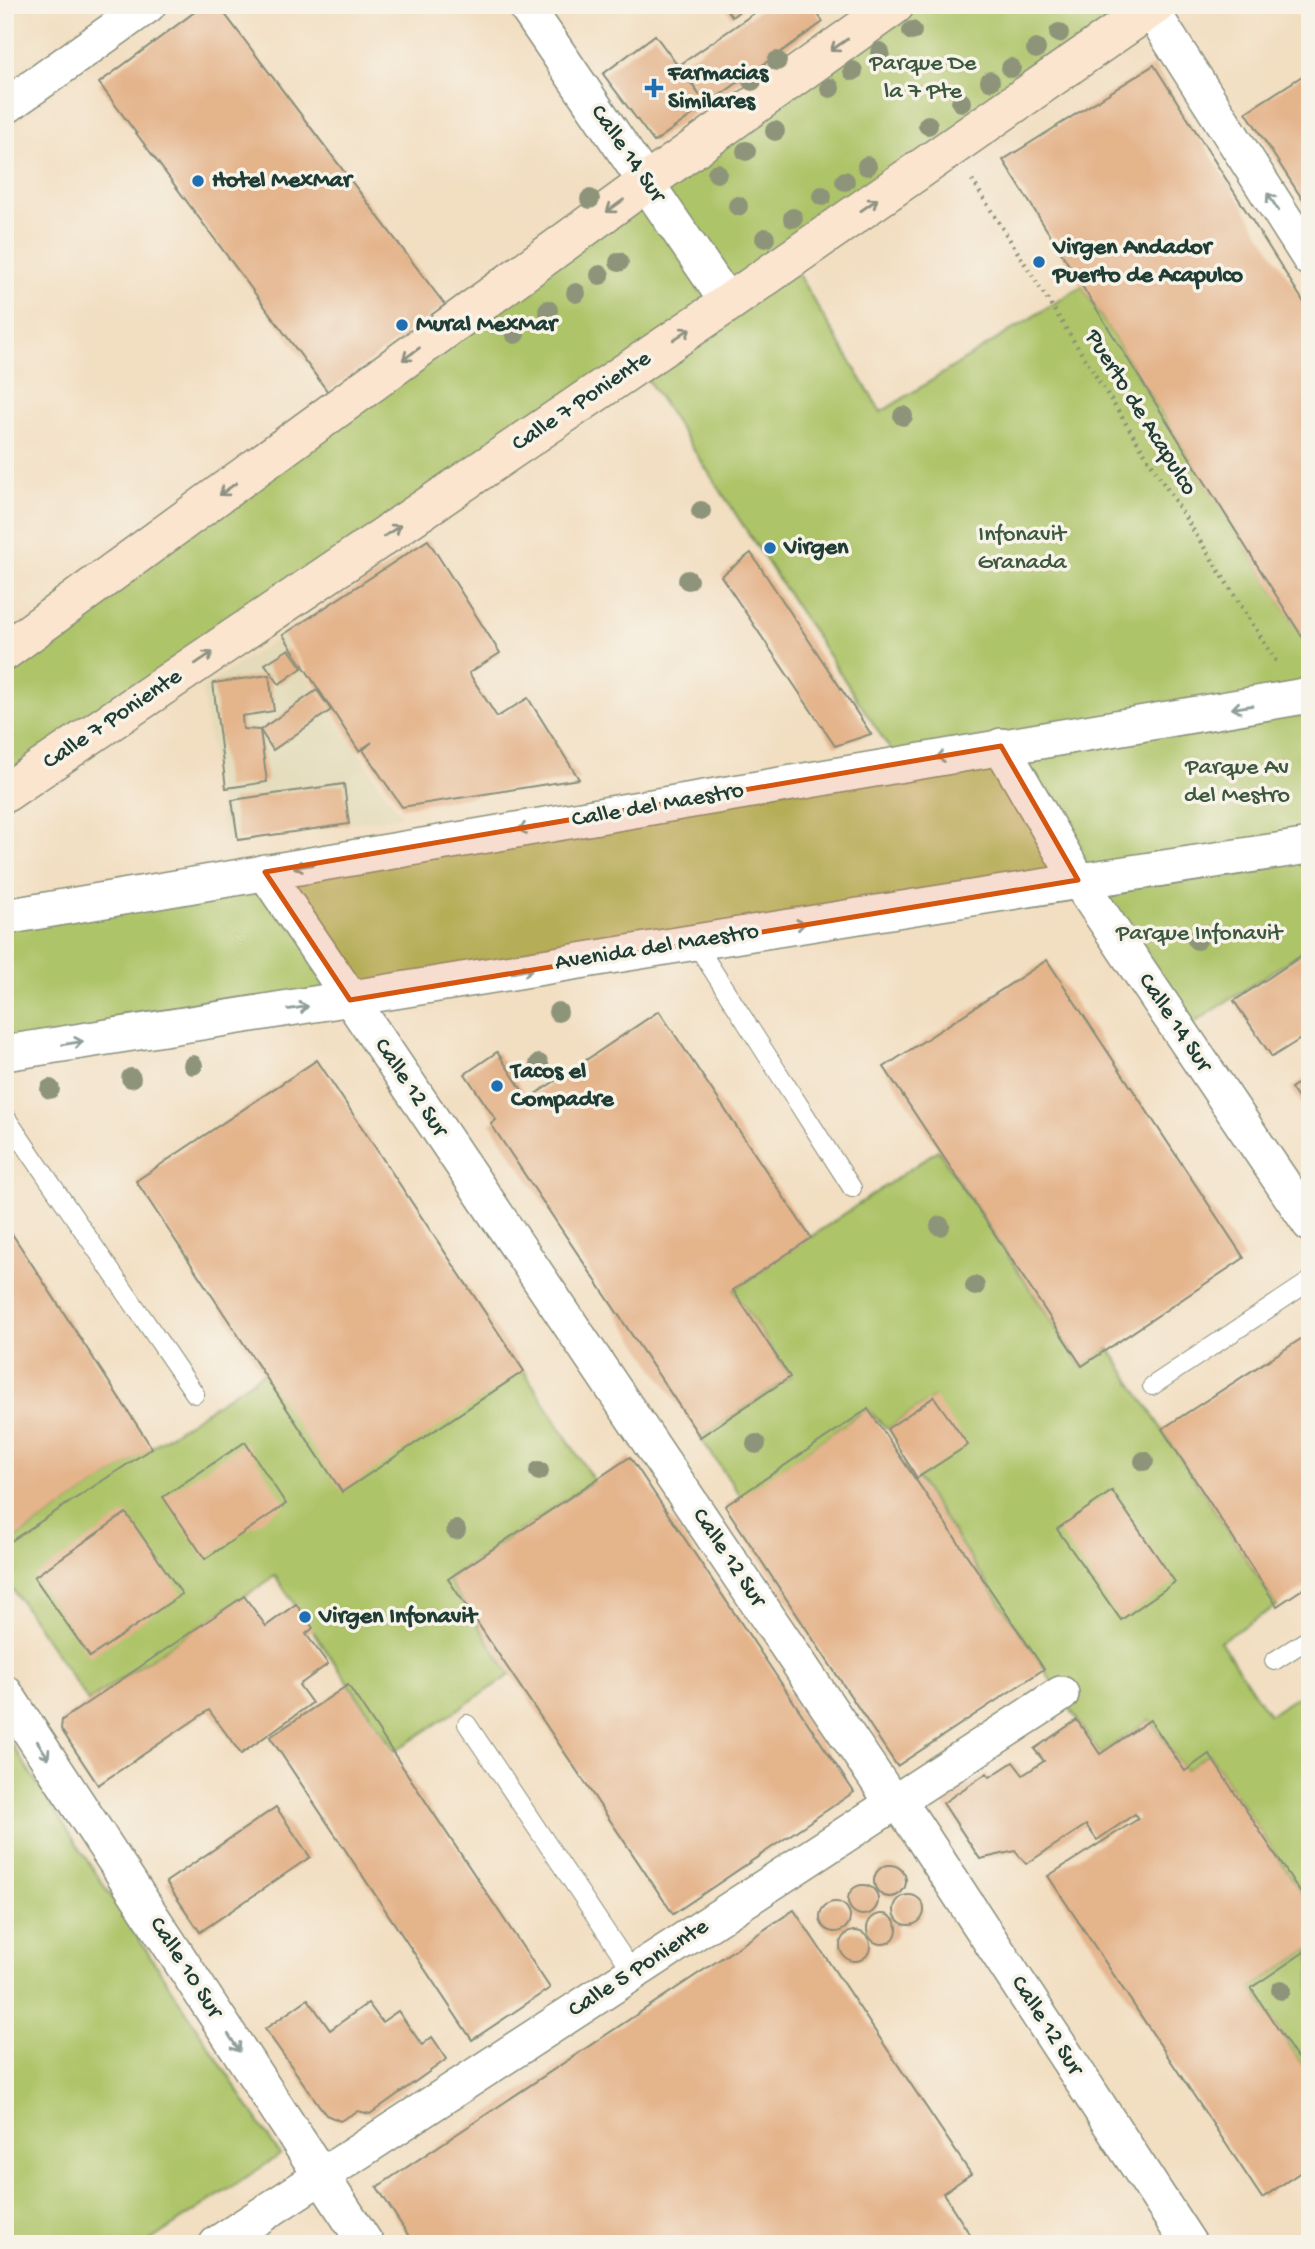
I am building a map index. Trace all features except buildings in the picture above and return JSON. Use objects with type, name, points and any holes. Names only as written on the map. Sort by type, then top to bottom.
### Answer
[{"type":"main road","points":[[5,651],[647,182],[895,5]]},
{"type":"main road","name":"Calle 7 Poniente","points":[[5,793],[729,303],[1151,7]]},
{"type":"street","points":[[5,107],[148,5]]},
{"type":"street","name":"Calle 14 Sur","points":[[525,5],[729,303]]},
{"type":"street","points":[[1151,7],[1310,259]]},
{"type":"street","name":"Calle del Maestro","points":[[5,916],[1305,696]]},
{"type":"street","name":"Calle 14 Sur","points":[[1001,746],[1078,880],[1310,1224]]},
{"type":"street","name":"Avenida del Maestro","points":[[5,1053],[351,1000],[1078,880],[1310,846]]},
{"type":"street","name":"Calle 12 Sur","points":[[265,872],[893,1803],[906,1812],[1189,2244]]},
{"type":"street","name":"Calle 10 Sur","points":[[5,1693],[366,2244]]},
{"type":"street","name":"Calle 5 Poniente","points":[[217,2244],[1061,1694]]},
{"type":"lane","points":[[694,942],[852,1188]]},
{"type":"lane","points":[[5,1116],[195,1394]]},
{"type":"lane","points":[[1152,1387],[1310,1281]]},
{"type":"lane","points":[[1274,1661],[1310,1638]]},
{"type":"lane","points":[[467,1724],[633,1972]]},
{"type":"path","name":"Puerto de Acapulco","points":[[951,148],[1305,696]]},
{"type":"highlighted area","points":[[1001,746],[1078,880],[350,1000],[265,872],[473,838]]},
{"type":"shaded area","points":[[283,635],[289,649],[401,816],[224,842],[202,688]]},
{"type":"green space","points":[[900,5],[1156,5],[790,261],[881,412],[1082,286],[1306,642],[1310,641],[1310,695],[897,760],[638,365],[5,783],[5,654]]},
{"type":"green space","name":"Parque Av del Mestro","points":[[1310,697],[1310,845],[5,1049],[5,928]]},
{"type":"green space","name":"Parque Infonavit","points":[[1310,847],[1310,947],[1180,1032],[1078,880]]},
{"type":"green space","points":[[938,1150],[1081,1366],[1109,1348],[1277,1606],[1220,1641],[1269,1715],[1310,1689],[1310,1907],[1209,1754],[1185,1771],[1150,1720],[1100,1754],[917,1478],[933,1398],[887,1429],[867,1409],[741,1497],[700,1437],[790,1377],[733,1290]]},
{"type":"green space","points":[[524,1371],[594,1481],[448,1579],[510,1675],[395,1751],[275,1576],[88,1701],[5,1578],[5,1545],[263,1373]]},
{"type":"green space","points":[[5,1734],[280,2155],[145,2244],[5,2244]]},
{"type":"green space","points":[[1310,1948],[1310,2071],[1307,2073],[1251,1988]]},
{"type":"place","name":"Farmacias Similares","points":[[654,88]]},
{"type":"place","name":"Hotel MexMar","points":[[198,181]]},
{"type":"place","name":"Virgen Andador Puerto de Acapulco","points":[[1039,262]]},
{"type":"place","name":"Mural MexMar","points":[[402,325]]},
{"type":"place","name":"Virgen","points":[[770,548]]},
{"type":"place","name":"Tacos el Compadre","points":[[497,1086]]},
{"type":"place","name":"Virgen Infonavit","points":[[305,1617]]},
{"type":"park label","name":"Parque De la 7 Pte","points":[[923,78]]},
{"type":"park label","name":"Infonavit Granada","points":[[1022,549]]}]
